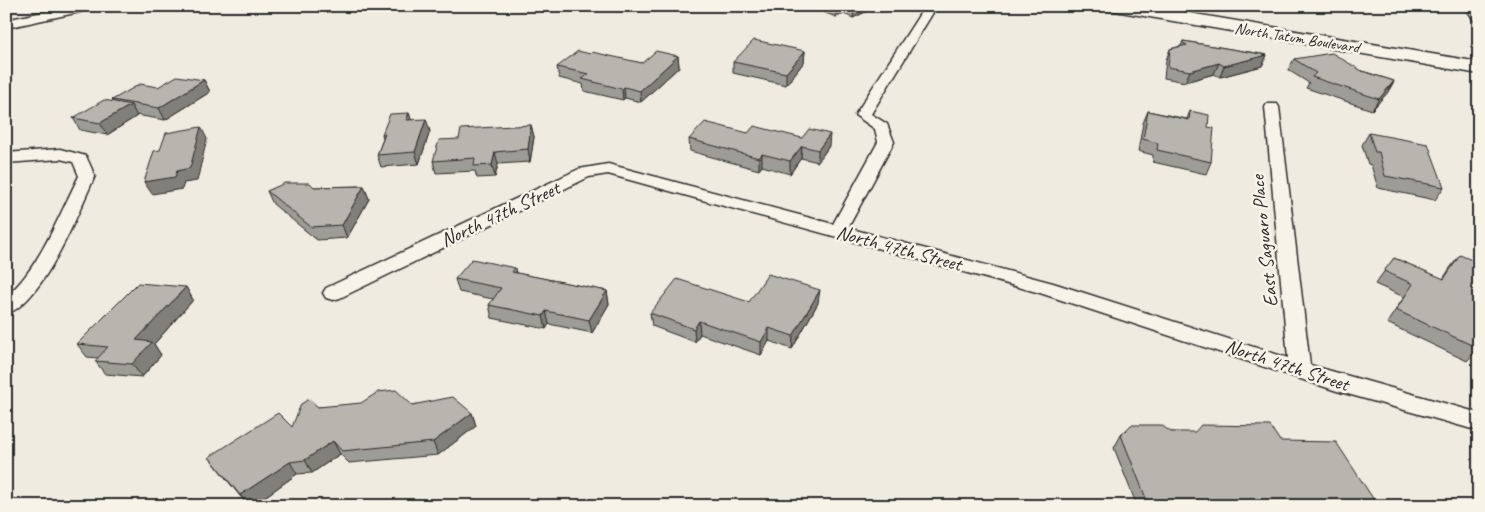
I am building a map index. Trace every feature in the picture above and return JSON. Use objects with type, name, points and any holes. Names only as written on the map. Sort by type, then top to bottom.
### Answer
[{"type":"main road","name":"North Tatum Boulevard","points":[[1115,6],[1479,68]]},
{"type":"main road","name":"North Tatum Boulevard","points":[[1182,6],[1479,56]]},
{"type":"street","points":[[6,24],[88,6]]},
{"type":"street","points":[[838,231],[886,142],[882,127],[863,115],[931,6]]},
{"type":"street","points":[[1471,6],[1479,19]]},
{"type":"street","name":"East Saguaro Place","points":[[1272,107],[1300,370]]},
{"type":"street","points":[[6,158],[60,154],[80,158],[87,176],[42,266],[24,293],[6,307]]},
{"type":"street","name":"North 47th Street","points":[[333,293],[585,173],[598,169],[619,170],[1109,307],[1300,370],[1479,422]]},
{"type":"building","points":[[754,40],[805,51],[786,73],[733,62]]},
{"type":"building","points":[[1183,41],[1267,55],[1224,66],[1219,63],[1190,71],[1168,67],[1170,49],[1187,45]]},
{"type":"building","points":[[578,51],[590,54],[592,52],[642,63],[656,51],[678,56],[640,91],[624,87],[622,89],[582,79],[589,74],[557,67]]},
{"type":"building","points":[[1332,53],[1362,71],[1394,81],[1379,99],[1312,77],[1316,73],[1294,59]]},
{"type":"building","points":[[177,76],[204,80],[159,108],[112,100],[140,84],[158,87]]},
{"type":"building","points":[[104,100],[131,105],[100,123],[73,118]]},
{"type":"building","points":[[1148,111],[1189,120],[1190,111],[1209,115],[1208,127],[1214,128],[1211,162],[1157,150],[1158,143],[1143,139]]},
{"type":"building","points":[[409,113],[406,120],[426,119],[415,152],[377,155],[385,134],[382,134],[390,114]]},
{"type":"building","points":[[705,122],[748,133],[754,126],[802,138],[809,129],[830,134],[818,150],[802,146],[790,161],[762,154],[759,158],[689,139]]},
{"type":"building","points":[[531,125],[528,149],[495,152],[492,165],[474,166],[475,158],[433,161],[439,140],[459,139],[461,129]]},
{"type":"building","points":[[201,127],[190,168],[177,171],[175,177],[144,182],[154,151],[160,150],[166,133]]},
{"type":"building","points":[[1369,133],[1428,144],[1444,187],[1385,176],[1379,152],[1375,152]]},
{"type":"building","points":[[285,183],[310,183],[314,187],[364,186],[342,225],[311,227],[267,191]]},
{"type":"building","points":[[1460,255],[1479,263],[1478,348],[1396,310],[1413,284],[1384,271],[1394,258],[1444,279]]},
{"type":"building","points":[[472,259],[515,268],[512,272],[607,291],[589,320],[546,311],[543,316],[489,305],[501,288],[455,279]]},
{"type":"building","points":[[768,274],[820,290],[793,336],[769,328],[761,342],[699,321],[694,329],[650,313],[677,279],[749,302]]},
{"type":"building","points":[[138,283],[186,287],[136,340],[152,342],[132,364],[95,361],[108,347],[77,344]]},
{"type":"building","points":[[396,390],[412,405],[453,397],[472,413],[433,442],[342,451],[333,441],[305,460],[290,462],[240,495],[209,457],[278,413],[292,427],[301,404],[309,399],[318,407],[361,403],[378,392]]},
{"type":"building","points":[[1131,425],[1161,425],[1171,432],[1195,432],[1201,425],[1270,426],[1280,441],[1336,442],[1378,506],[1149,506],[1121,435]]}]
